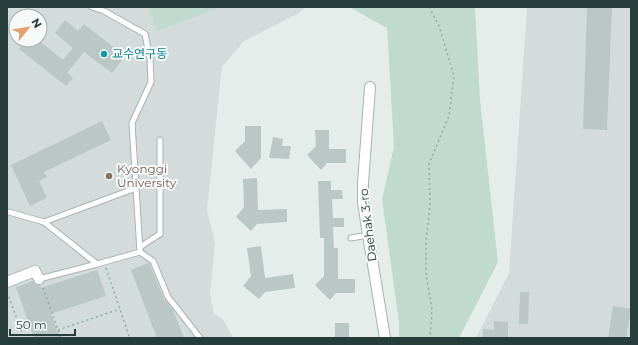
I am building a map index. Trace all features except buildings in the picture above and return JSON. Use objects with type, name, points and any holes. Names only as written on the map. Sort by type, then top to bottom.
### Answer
[{"type":"street","name":"Daehak 3-ro","points":[[370,87],[363,202],[385,338]]},
{"type":"street","points":[[7,282],[35,271],[39,279]]},
{"type":"lane","points":[[92,7],[104,9],[145,34],[150,59],[151,82],[132,123],[140,250],[153,261],[168,297],[200,338]]},
{"type":"lane","points":[[39,279],[104,262],[140,250],[160,234],[160,140]]},
{"type":"lane","points":[[44,222],[136,188]]},
{"type":"lane","points":[[9,212],[44,222],[97,264]]},
{"type":"lane","points":[[351,238],[368,235]]},
{"type":"path","points":[[429,7],[439,26],[454,76],[449,116],[429,164],[430,205],[426,242],[426,274],[432,310],[430,338]]},
{"type":"path","points":[[104,262],[129,336],[128,338]]},
{"type":"path","points":[[39,279],[61,338]]},
{"type":"path","points":[[7,292],[24,338]]},
{"type":"path","points":[[58,330],[120,309]]},
{"type":"shaded area","name":"Kyonggi University","points":[[7,7],[305,7],[299,13],[244,41],[222,67],[207,209],[215,243],[210,293],[214,314],[223,319],[233,338],[7,338]]},
{"type":"shaded area","points":[[527,7],[631,7],[631,338],[476,338],[509,273]]},
{"type":"green space","points":[[148,7],[221,7],[157,31]]},
{"type":"green space","points":[[349,7],[475,7],[480,100],[498,262],[459,338],[399,338],[399,323],[382,199],[394,147],[387,28]]},
{"type":"place","name":"교수연구동","points":[[104,54]]},
{"type":"place","name":"Kyonggi University","points":[[109,176]]}]
